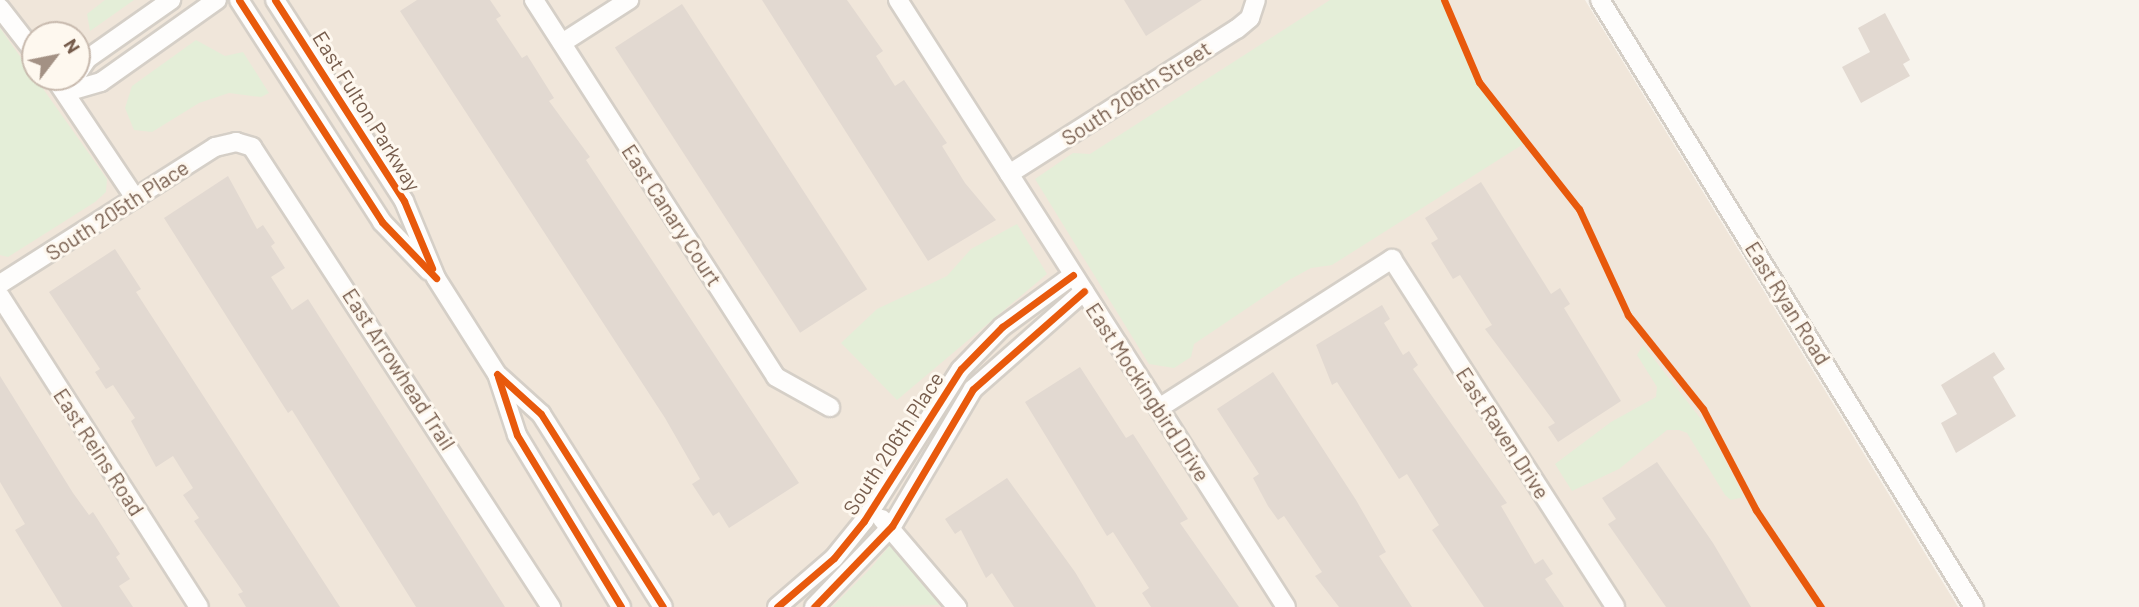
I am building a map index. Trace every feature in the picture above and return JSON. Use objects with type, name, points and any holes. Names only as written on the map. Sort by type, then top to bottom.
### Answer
[{"type":"street","points":[[91,56],[170,0]]},
{"type":"street","points":[[91,82],[101,82],[216,0]]},
{"type":"street","name":"East Fulton Parkway","points":[[239,0],[382,222],[436,278]]},
{"type":"street","name":"East Fulton Parkway","points":[[275,0],[404,201],[436,278],[497,374],[517,435],[621,607]]},
{"type":"street","name":"East Canary Court","points":[[534,0],[776,377],[830,407]]},
{"type":"street","points":[[562,43],[629,0]]},
{"type":"street","name":"East Mockingbird Drive","points":[[898,0],[1286,607]]},
{"type":"street","name":"East Ryan Road","points":[[1600,0],[1974,607]]},
{"type":"street","name":"South 206th Street","points":[[1009,174],[1237,29],[1256,2]]},
{"type":"street","points":[[0,8],[21,35]]},
{"type":"street","points":[[78,91],[135,198]]},
{"type":"street","name":"South 205th Place","points":[[0,284],[215,147],[236,142]]},
{"type":"street","name":"East Arrowhead Trail","points":[[236,142],[263,156],[551,607]]},
{"type":"street","name":"East Raven Drive","points":[[1159,408],[1392,259],[1615,607]]},
{"type":"street","name":"South 206th Place","points":[[777,607],[834,558],[870,511],[961,369],[1002,327],[1073,275]]},
{"type":"street","name":"South 206th Place","points":[[814,607],[892,526],[974,389],[1084,291]]},
{"type":"street","name":"East Reins Road","points":[[0,296],[199,607]]},
{"type":"street","name":"East Fulton Parkway","points":[[497,374],[541,414],[663,607]]},
{"type":"street","points":[[870,511],[892,526],[957,607]]},
{"type":"shaded area","points":[[0,0],[1585,0],[1958,607],[0,607]]},
{"type":"green space","points":[[105,0],[134,0],[91,30],[91,21],[88,21],[87,14]]},
{"type":"green space","points":[[1330,0],[1444,0],[1467,61],[1525,143],[1332,265],[1311,268],[1289,280],[1194,344],[1191,357],[1174,368],[1149,364],[1035,179],[1073,153],[1090,154]]},
{"type":"green space","points":[[0,28],[21,58],[21,91],[45,91],[107,179],[106,192],[95,202],[8,257],[0,255]]},
{"type":"green space","points":[[196,40],[225,56],[243,52],[269,93],[261,97],[229,93],[199,103],[152,132],[134,130],[125,108],[132,86]]},
{"type":"green space","points":[[1017,224],[1047,274],[897,400],[841,343],[877,309],[947,276],[971,249]]},
{"type":"green space","points":[[1643,345],[1708,428],[1744,497],[1731,500],[1725,495],[1687,433],[1679,430],[1667,430],[1619,469],[1572,491],[1555,464],[1611,422],[1656,397],[1657,387],[1637,355]]},
{"type":"green space","points":[[892,543],[940,605],[832,607],[870,569]]},
{"type":"building","points":[[417,0],[490,0],[501,16],[496,19],[522,58],[527,55],[554,98],[549,101],[590,157],[586,160],[799,483],[729,528],[719,512],[713,516],[692,484],[700,479],[665,418],[400,11]]},
{"type":"building","points":[[762,0],[847,0],[883,51],[876,56],[895,86],[904,80],[947,143],[942,146],[965,183],[996,220],[928,261]]},
{"type":"building","points":[[1124,0],[1202,0],[1146,36]]},
{"type":"building","points":[[682,4],[867,289],[800,333],[615,48]]},
{"type":"building","points":[[1885,13],[1910,60],[1903,64],[1910,76],[1861,103],[1842,67],[1870,52],[1858,28]]},
{"type":"building","points":[[228,176],[257,229],[263,225],[275,243],[271,246],[285,268],[271,277],[292,310],[308,299],[505,607],[416,607],[292,410],[288,413],[164,218]]},
{"type":"building","points":[[1481,182],[1551,294],[1560,288],[1570,304],[1564,308],[1621,401],[1558,442],[1548,427],[1555,423],[1485,329],[1492,325],[1460,275],[1453,279],[1431,243],[1438,239],[1425,218]]},
{"type":"building","points":[[115,249],[141,289],[136,292],[340,607],[246,607],[238,594],[243,592],[194,521],[199,518],[183,495],[193,488],[173,456],[156,467],[131,421],[135,418],[113,385],[106,389],[95,372],[100,369],[49,292]]},
{"type":"building","points":[[1382,305],[1390,319],[1384,323],[1403,355],[1409,351],[1418,365],[1413,369],[1507,503],[1501,506],[1535,564],[1543,559],[1553,574],[1545,579],[1564,607],[1484,607],[1432,530],[1439,525],[1407,474],[1399,479],[1337,382],[1332,385],[1316,345]]},
{"type":"building","points":[[1994,352],[2005,369],[1993,377],[2016,416],[1956,453],[1941,423],[1957,414],[1941,385]]},
{"type":"building","points":[[1080,367],[1126,438],[1133,434],[1188,519],[1180,523],[1239,607],[1151,607],[1142,593],[1149,588],[1113,532],[1107,536],[1025,402]]},
{"type":"building","points":[[1273,372],[1356,500],[1386,552],[1379,556],[1412,607],[1339,607],[1315,576],[1322,572],[1284,516],[1278,520],[1268,506],[1253,478],[1259,474],[1217,409]]},
{"type":"building","points":[[0,376],[73,493],[89,515],[93,512],[120,554],[116,557],[130,579],[119,586],[133,607],[62,607],[15,530],[25,524],[0,482]]},
{"type":"building","points":[[1657,462],[1713,543],[1751,607],[1666,607],[1608,524],[1616,519],[1602,498]]},
{"type":"building","points":[[1007,478],[1075,572],[1096,607],[1014,607],[992,573],[986,578],[961,530],[955,534],[945,519]]},
{"type":"cycle path","points":[[239,0],[382,222],[436,278]]},
{"type":"cycle path","points":[[275,0],[404,201],[432,268]]},
{"type":"cycle path","points":[[1444,0],[1479,82],[1579,209],[1628,315],[1703,409],[1756,510],[1821,607]]},
{"type":"cycle path","points":[[777,607],[834,558],[864,521],[961,369],[1002,327],[1073,275]]},
{"type":"cycle path","points":[[814,607],[892,526],[973,389],[1084,291]]},
{"type":"cycle path","points":[[497,374],[541,414],[663,607]]},
{"type":"cycle path","points":[[498,377],[517,435],[621,607]]}]
